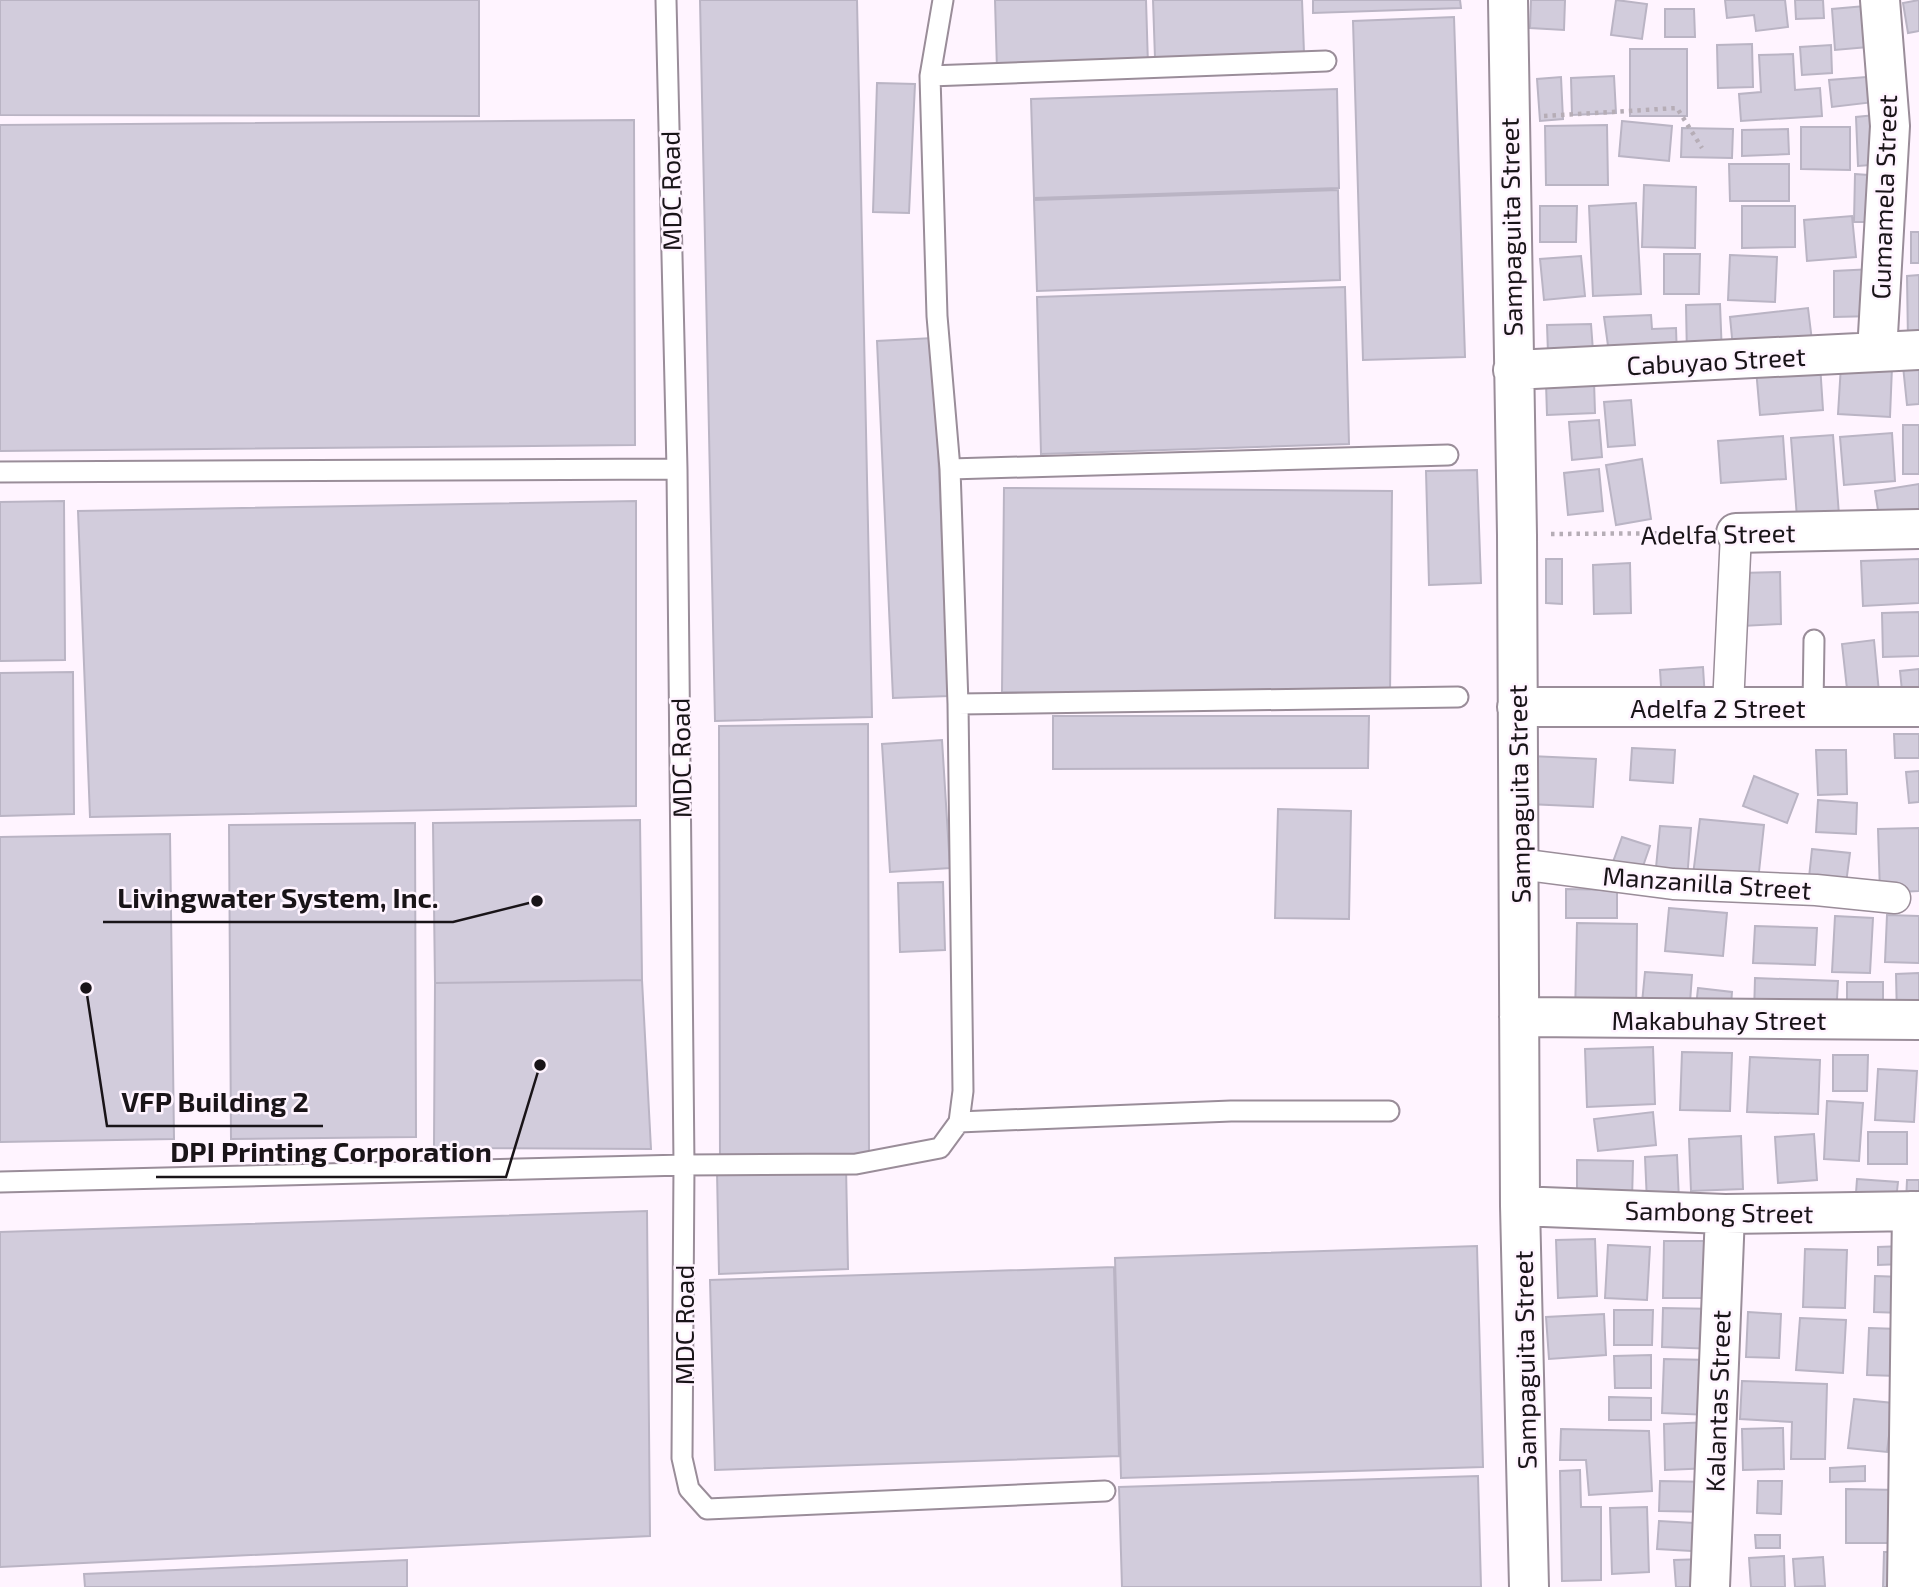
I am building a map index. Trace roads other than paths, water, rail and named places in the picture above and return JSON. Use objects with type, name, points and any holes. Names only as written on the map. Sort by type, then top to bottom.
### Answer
[{"type":"street","name":"Sampaguita Street","points":[[1508,0],[1517,534],[1520,1206],[1529,1587]]},
{"type":"street","name":"Gumamela Street","points":[[1877,352],[1890,126],[1881,0]]},
{"type":"street","name":"Cabuyao Street","points":[[1513,370],[1919,350]]},
{"type":"street","name":"Adelfa Street","points":[[1736,533],[1919,529]]},
{"type":"street","points":[[1728,706],[1736,533]]},
{"type":"street","name":"Adelfa 2 Street","points":[[1517,707],[1919,707]]},
{"type":"street","name":"Manzanilla Street","points":[[1520,864],[1673,884],[1816,890],[1895,898]]},
{"type":"street","name":"Makabuhay Street","points":[[1519,1017],[1919,1020]]},
{"type":"street","name":"Sambong Street","points":[[1520,1206],[1724,1214],[1916,1211]]},
{"type":"street","points":[[1907,1587],[1916,1211]]},
{"type":"street","name":"Kalantas Street","points":[[1710,1587],[1724,1214]]},
{"type":"lane","name":"MDC Road","points":[[666,0],[677,469],[684,1165],[682,1458],[689,1489],[707,1509],[1105,1491]]},
{"type":"lane","points":[[0,1182],[684,1165],[856,1164],[940,1148],[959,1122],[963,1091],[958,704],[950,469],[937,316],[930,76],[943,0]]},
{"type":"lane","points":[[930,76],[1326,61]]},
{"type":"lane","points":[[950,469],[1448,455]]},
{"type":"lane","points":[[0,472],[677,469]]},
{"type":"lane","points":[[1813,707],[1814,640]]},
{"type":"lane","points":[[958,704],[1458,698]]},
{"type":"lane","points":[[959,1122],[1231,1111],[1389,1111]]},
{"type":"place","name":"Livingwater System, Inc.","points":[[537,901]]},
{"type":"place","name":"VFP Building 2","points":[[86,988]]},
{"type":"place","name":"DPI Printing Corporation","points":[[540,1065]]}]
